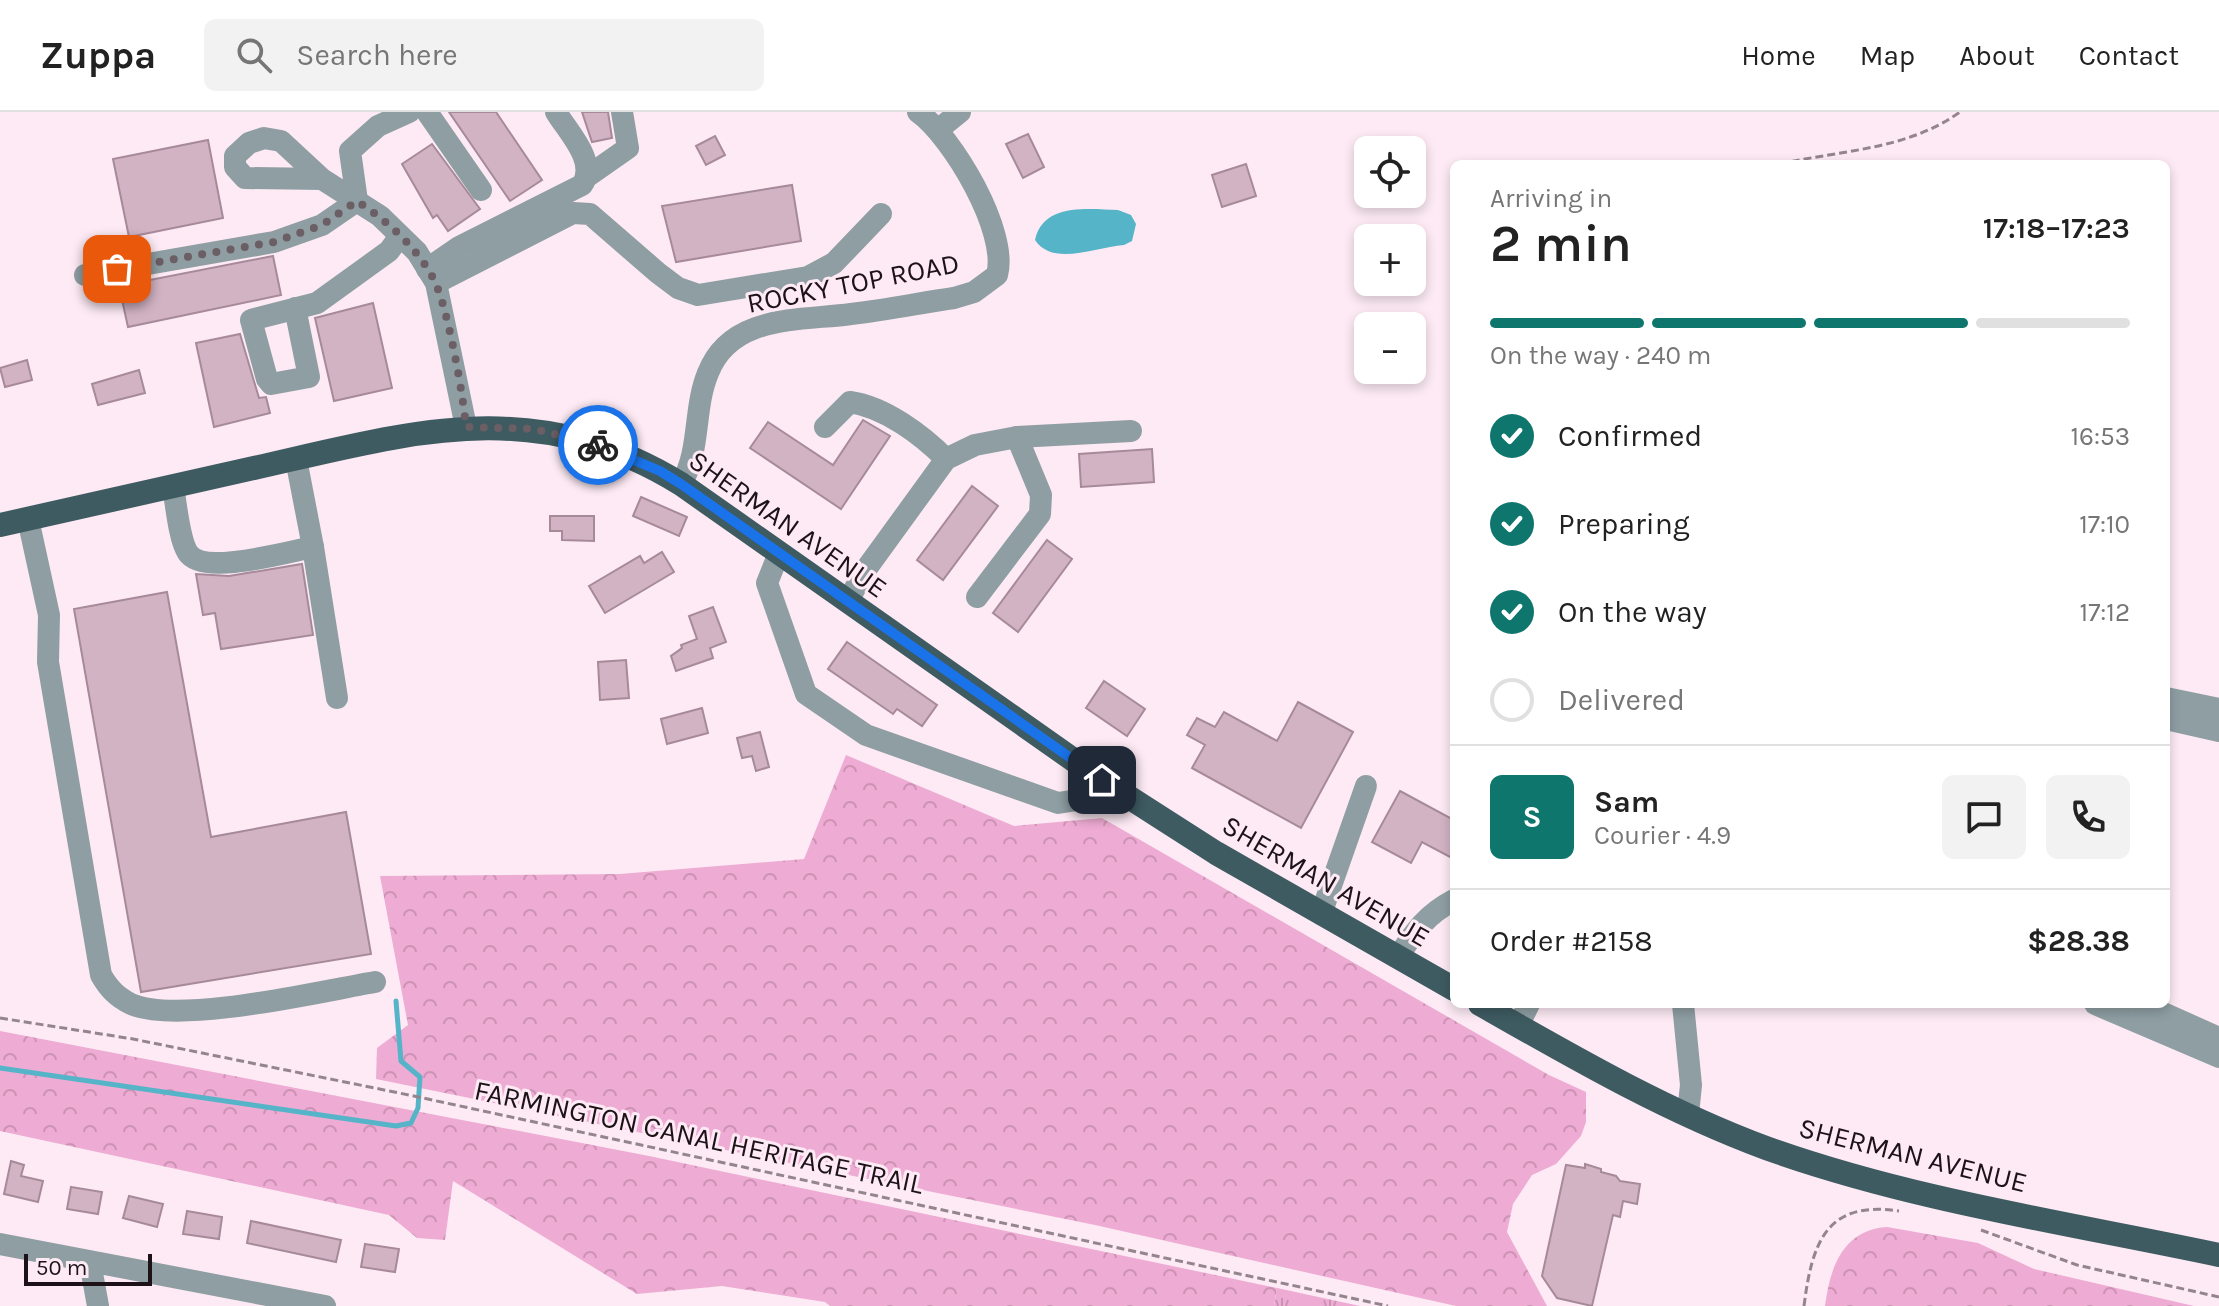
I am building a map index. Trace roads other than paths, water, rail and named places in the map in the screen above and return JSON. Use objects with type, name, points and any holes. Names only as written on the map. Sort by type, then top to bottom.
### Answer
[{"type":"main road","name":"SHERMAN AVENUE","points":[[0,525],[432,429],[534,429],[564,435],[629,456],[681,484],[1102,780],[1321,914],[1450,987]]},
{"type":"main road","name":"SHERMAN AVENUE","points":[[1491,1008],[1518,1026],[1688,1114],[1766,1148],[1868,1179],[2219,1255]]},
{"type":"street","points":[[357,201],[350,151],[378,126],[409,112]]},
{"type":"street","points":[[427,112],[481,190]]},
{"type":"street","points":[[556,112],[588,164],[588,176]]},
{"type":"street","points":[[432,276],[459,247],[572,192],[588,176],[628,148],[622,112]]},
{"type":"street","name":"ROCKY TOP ROAD","points":[[681,484],[693,460],[701,394],[709,370],[732,340],[768,324],[954,298],[974,292],[997,275],[999,247],[992,228],[939,129],[918,112]]},
{"type":"street","points":[[939,129],[960,112]]},
{"type":"street","points":[[322,179],[357,201],[400,236],[432,276],[466,427]]},
{"type":"street","points":[[85,275],[274,242],[322,225],[357,201]]},
{"type":"street","points":[[432,276],[573,213],[590,214],[668,281],[698,295],[808,277],[834,263],[881,214]]},
{"type":"street","points":[[295,308],[317,303],[389,251],[400,236]]},
{"type":"street","points":[[825,427],[850,402],[868,405],[929,442],[946,459]]},
{"type":"street","points":[[848,601],[864,572],[946,459],[975,445],[1017,437],[1131,431]]},
{"type":"street","points":[[977,597],[1040,514],[1042,504],[1017,437]]},
{"type":"street","points":[[296,459],[337,698]]},
{"type":"street","points":[[173,486],[188,553],[202,564],[313,547]]},
{"type":"street","points":[[28,519],[49,615],[48,662],[101,975],[112,993],[134,1006],[232,1008],[375,982]]},
{"type":"street","points":[[779,553],[767,583],[806,694],[866,735],[1058,803],[1077,800],[1102,780]]},
{"type":"street","points":[[2170,699],[2219,709]]},
{"type":"street","points":[[2170,720],[2219,731]]},
{"type":"street","points":[[1321,914],[1366,786]]},
{"type":"street","points":[[1398,957],[1416,928],[1435,910],[1450,902]]},
{"type":"street","points":[[1518,1026],[1527,1008]]},
{"type":"street","points":[[1683,1008],[1691,1085],[1688,1114]]},
{"type":"street","points":[[2104,1008],[2219,1057]]},
{"type":"street","points":[[2152,1008],[2219,1038]]},
{"type":"street","points":[[0,1244],[325,1306]]},
{"type":"street","points":[[90,1262],[98,1306]]},
{"type":"water","points":[[1080,209],[1118,210],[1131,215],[1136,224],[1132,241],[1124,245],[1063,254],[1043,248],[1035,240],[1040,228],[1057,214]]},
{"type":"waterway","points":[[0,1068],[396,1126],[411,1123],[418,1108],[420,1077],[401,1061],[396,1001]]}]
